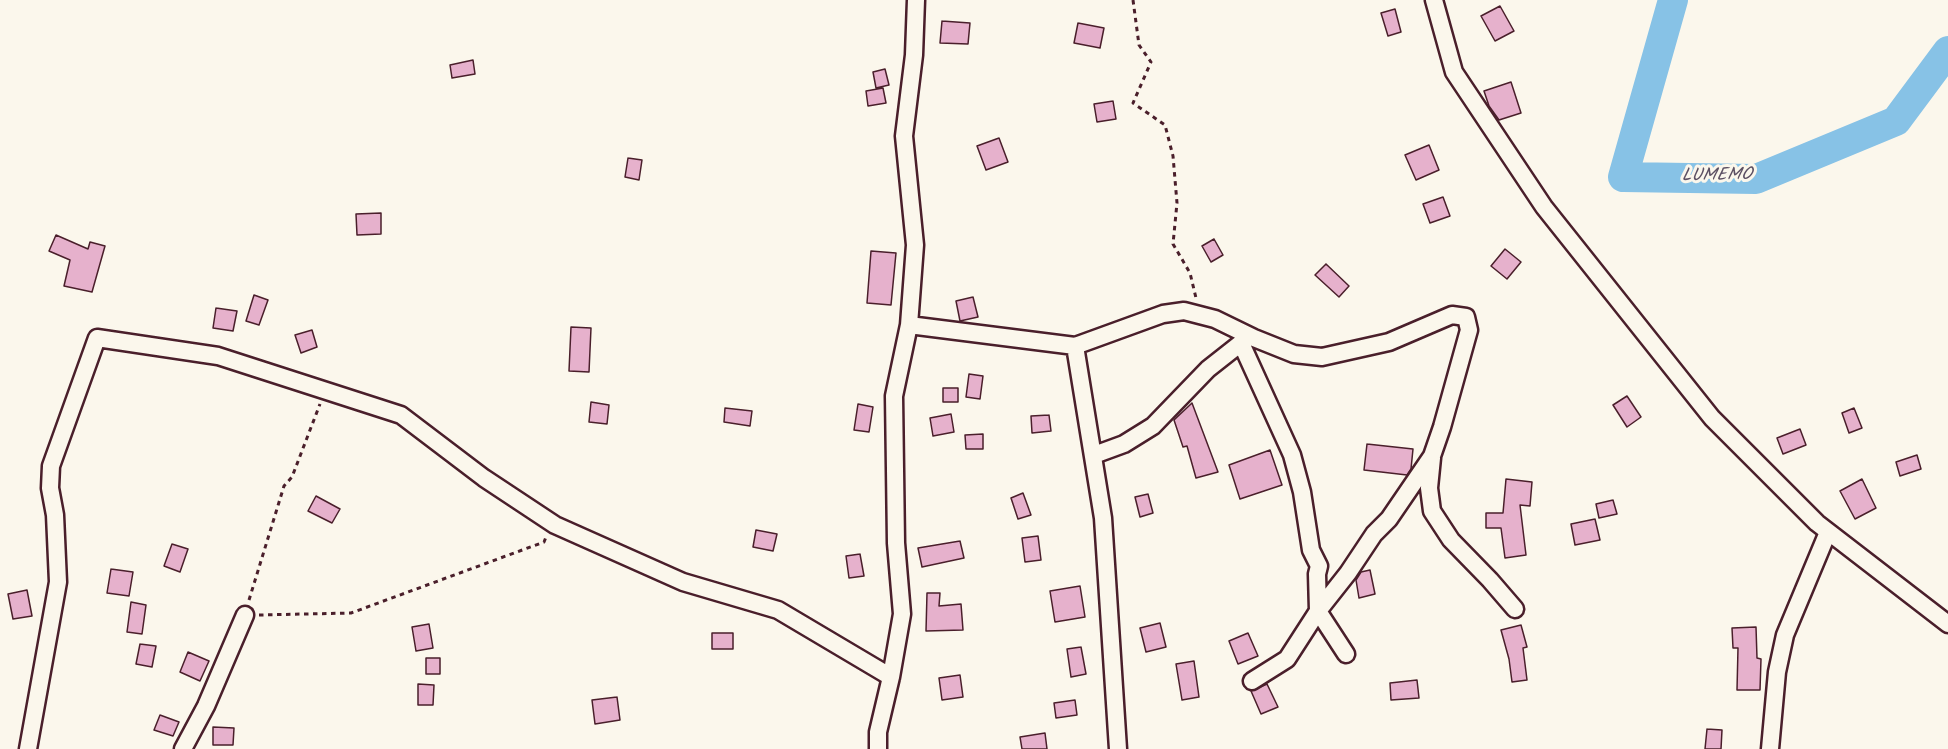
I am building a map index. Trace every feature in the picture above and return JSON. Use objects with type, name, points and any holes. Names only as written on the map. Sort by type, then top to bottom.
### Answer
[{"type":"street","points":[[878,749],[878,732],[902,614],[896,543],[894,396],[909,325],[915,245],[904,136],[914,56],[916,0]]},
{"type":"street","points":[[1434,0],[1454,72],[1544,207],[1712,418],[1817,523],[1948,624]]},
{"type":"street","points":[[909,325],[1075,346],[1163,314],[1184,311],[1215,320],[1244,339],[1294,354],[1322,357],[1389,342],[1452,315],[1466,317],[1469,330],[1432,456],[1429,488],[1432,511],[1451,540],[1515,609]]},
{"type":"street","points":[[28,749],[58,582],[56,515],[50,488],[51,466],[97,338],[218,356],[401,415],[484,478],[555,525],[683,582],[778,609],[891,677]]},
{"type":"street","points":[[1094,455],[1124,444],[1153,426],[1208,369],[1244,339]]},
{"type":"street","points":[[1244,339],[1292,455],[1302,492],[1311,550],[1319,566],[1317,574],[1318,611],[1346,654]]},
{"type":"street","points":[[1075,346],[1094,455],[1102,518],[1118,749]]},
{"type":"street","points":[[1252,681],[1287,659],[1318,611],[1348,573],[1374,534],[1389,519],[1432,456]]},
{"type":"street","points":[[1770,749],[1777,672],[1785,635],[1828,532]]},
{"type":"street","points":[[183,749],[206,706],[244,615]]},
{"type":"path","points":[[1133,0],[1139,45],[1151,62],[1133,103],[1165,125],[1173,156],[1178,202],[1173,244],[1190,273],[1199,315]]},
{"type":"path","points":[[326,391],[292,477],[284,486],[244,615],[351,613],[544,542],[555,525]]},
{"type":"building","points":[[1500,6],[1514,31],[1495,41],[1481,16]]},
{"type":"building","points":[[1395,9],[1401,32],[1388,36],[1381,13]]},
{"type":"building","points":[[942,21],[970,23],[968,44],[940,43]]},
{"type":"building","points":[[1078,23],[1104,28],[1100,48],[1074,43]]},
{"type":"building","points":[[473,60],[475,74],[452,78],[450,65]]},
{"type":"building","points":[[885,69],[889,85],[876,88],[873,72]]},
{"type":"building","points":[[1511,82],[1521,113],[1499,120],[1489,106],[1484,91]]},
{"type":"building","points":[[883,88],[886,103],[868,106],[866,91]]},
{"type":"building","points":[[1113,101],[1116,119],[1097,122],[1094,104]]},
{"type":"building","points":[[999,138],[1008,162],[986,170],[977,146]]},
{"type":"building","points":[[1429,145],[1439,170],[1416,180],[1405,155]]},
{"type":"building","points":[[628,158],[642,160],[639,180],[625,177]]},
{"type":"building","points":[[1443,197],[1450,216],[1430,223],[1423,204]]},
{"type":"building","points":[[381,213],[381,234],[357,235],[356,214]]},
{"type":"building","points":[[56,235],[88,249],[90,242],[105,246],[92,292],[64,286],[70,260],[49,251]]},
{"type":"building","points":[[1214,239],[1223,255],[1211,262],[1202,246]]},
{"type":"building","points":[[1505,249],[1521,262],[1507,279],[1491,266]]},
{"type":"building","points":[[871,251],[896,253],[891,305],[867,303]]},
{"type":"building","points":[[1326,264],[1349,286],[1339,297],[1315,275]]},
{"type":"building","points":[[254,295],[268,300],[259,325],[246,321]]},
{"type":"building","points":[[973,297],[978,317],[960,321],[956,301]]},
{"type":"building","points":[[216,308],[237,311],[233,331],[213,328]]},
{"type":"building","points":[[571,327],[591,328],[589,372],[569,371]]},
{"type":"building","points":[[312,330],[317,347],[301,353],[295,335]]},
{"type":"building","points":[[969,374],[983,376],[980,399],[966,397]]},
{"type":"building","points":[[943,388],[958,388],[958,402],[943,402]]},
{"type":"building","points":[[1627,396],[1641,417],[1627,427],[1613,405]]},
{"type":"building","points":[[591,402],[609,405],[607,424],[589,422]]},
{"type":"building","points":[[1192,403],[1218,472],[1196,478],[1187,446],[1183,447],[1174,420]]},
{"type":"building","points":[[858,404],[873,407],[869,432],[854,430]]},
{"type":"building","points":[[725,408],[752,411],[750,426],[724,422]]},
{"type":"building","points":[[1854,408],[1862,428],[1849,433],[1842,413]]},
{"type":"building","points":[[951,414],[954,432],[933,436],[930,418]]},
{"type":"building","points":[[1049,415],[1051,431],[1032,433],[1031,416]]},
{"type":"building","points":[[1800,429],[1806,445],[1783,454],[1777,438]]},
{"type":"building","points":[[983,434],[983,449],[966,449],[965,435]]},
{"type":"building","points":[[1367,444],[1413,449],[1411,469],[1407,475],[1364,470]]},
{"type":"building","points":[[1270,450],[1282,485],[1240,499],[1229,465]]},
{"type":"building","points":[[1917,455],[1921,469],[1900,476],[1896,462]]},
{"type":"building","points":[[1506,479],[1532,482],[1530,506],[1520,505],[1526,555],[1505,558],[1501,528],[1486,528],[1486,513],[1503,513]]},
{"type":"building","points":[[1862,479],[1876,508],[1855,519],[1840,491]]},
{"type":"building","points":[[1023,493],[1031,515],[1018,519],[1011,498]]},
{"type":"building","points":[[1148,494],[1153,513],[1140,517],[1135,497]]},
{"type":"building","points":[[316,496],[340,509],[332,523],[308,511]]},
{"type":"building","points":[[1613,500],[1617,514],[1599,518],[1596,504]]},
{"type":"building","points":[[1595,519],[1600,540],[1575,545],[1571,524]]},
{"type":"building","points":[[756,530],[777,534],[773,551],[753,547]]},
{"type":"building","points":[[1038,536],[1041,560],[1025,562],[1022,538]]},
{"type":"building","points":[[960,541],[964,558],[922,567],[918,548]]},
{"type":"building","points":[[172,544],[188,549],[180,572],[164,566]]},
{"type":"building","points":[[860,554],[864,576],[849,578],[846,556]]},
{"type":"building","points":[[111,569],[133,572],[129,596],[107,593]]},
{"type":"building","points":[[1370,570],[1375,594],[1359,598],[1356,580],[1361,572]]},
{"type":"building","points":[[1080,586],[1085,617],[1055,622],[1050,591]]},
{"type":"building","points":[[27,590],[32,616],[13,619],[8,594]]},
{"type":"building","points":[[927,593],[940,593],[939,606],[961,604],[963,630],[926,631]]},
{"type":"building","points":[[131,602],[146,605],[142,634],[127,632]]},
{"type":"building","points":[[1160,623],[1166,647],[1146,652],[1140,628]]},
{"type":"building","points":[[429,624],[433,648],[416,651],[412,627]]},
{"type":"building","points":[[1521,625],[1527,647],[1523,648],[1527,680],[1512,682],[1509,659],[1501,630]]},
{"type":"building","points":[[1756,627],[1757,658],[1761,659],[1760,690],[1737,690],[1738,648],[1733,648],[1732,628]]},
{"type":"building","points":[[712,633],[733,633],[733,649],[712,649]]},
{"type":"building","points":[[1248,633],[1258,656],[1238,664],[1229,641]]},
{"type":"building","points":[[140,644],[156,646],[152,667],[136,664]]},
{"type":"building","points":[[1081,647],[1086,674],[1071,677],[1067,649]]},
{"type":"building","points":[[188,652],[209,661],[200,681],[180,672]]},
{"type":"building","points":[[426,658],[440,658],[440,674],[426,674]]},
{"type":"building","points":[[1194,661],[1199,697],[1182,700],[1176,664]]},
{"type":"building","points":[[960,675],[963,697],[942,700],[939,678]]},
{"type":"building","points":[[1417,680],[1419,698],[1391,700],[1390,683]]},
{"type":"building","points":[[418,684],[434,685],[433,705],[418,705]]},
{"type":"building","points":[[1267,684],[1278,707],[1261,714],[1251,691]]},
{"type":"building","points":[[617,697],[620,720],[595,724],[592,700]]},
{"type":"building","points":[[1075,700],[1077,715],[1056,718],[1054,703]]},
{"type":"building","points":[[160,715],[179,722],[173,736],[154,730]]},
{"type":"building","points":[[213,727],[234,728],[233,745],[213,745]]},
{"type":"building","points":[[1707,729],[1722,730],[1721,749],[1705,749]]},
{"type":"building","points":[[1045,733],[1047,749],[1022,749],[1020,737]]},
{"type":"waterway","name":"LUMEMO","points":[[1673,0],[1623,177],[1756,179],[1896,121],[1948,51]]}]
